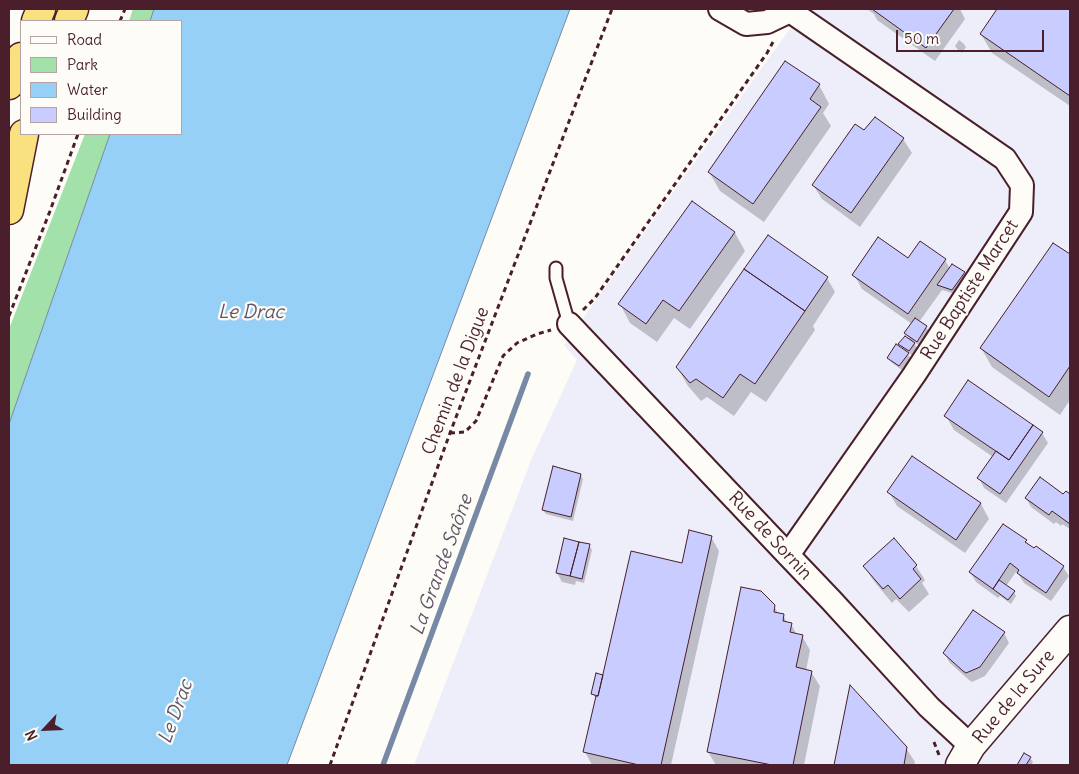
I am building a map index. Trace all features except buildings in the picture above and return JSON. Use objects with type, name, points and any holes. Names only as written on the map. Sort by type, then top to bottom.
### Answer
[{"type":"highway","points":[[9,85],[20,59]]},
{"type":"highway","points":[[9,163],[23,135]]},
{"type":"highway","points":[[9,210],[23,135]]},
{"type":"street","points":[[720,9],[746,24],[767,22],[791,10]]},
{"type":"street","name":"Rue Baptiste Marcet","points":[[788,555],[914,375],[1021,212],[1022,185],[1005,159],[791,10]]},
{"type":"street","name":"Rue de Sornin","points":[[570,324],[831,600],[929,707],[966,756]]},
{"type":"street","name":"Rue de la Sure","points":[[966,756],[1070,630]]},
{"type":"lane","points":[[556,268],[556,278],[570,324]]},
{"type":"path","name":"Chemin de la Digue","points":[[330,765],[450,433],[612,9]]},
{"type":"path","points":[[450,433],[465,432],[476,421],[503,356],[517,343],[537,334],[570,324],[595,298],[767,53],[791,10]]},
{"type":"path","points":[[9,316],[78,135]]},
{"type":"shaded area","points":[[804,9],[1070,9],[1070,765],[414,765],[532,458],[577,360],[564,345]]},
{"type":"green space","points":[[133,9],[154,9],[150,20],[129,20]]},
{"type":"green space","points":[[85,135],[110,135],[9,424],[9,329]]},
{"type":"water","name":"Le Drac","points":[[154,9],[570,9],[287,765],[9,765],[9,424],[110,135],[182,135],[182,20],[150,20]]},
{"type":"waterway","name":"La Grande Saône","points":[[383,765],[528,374]]}]
